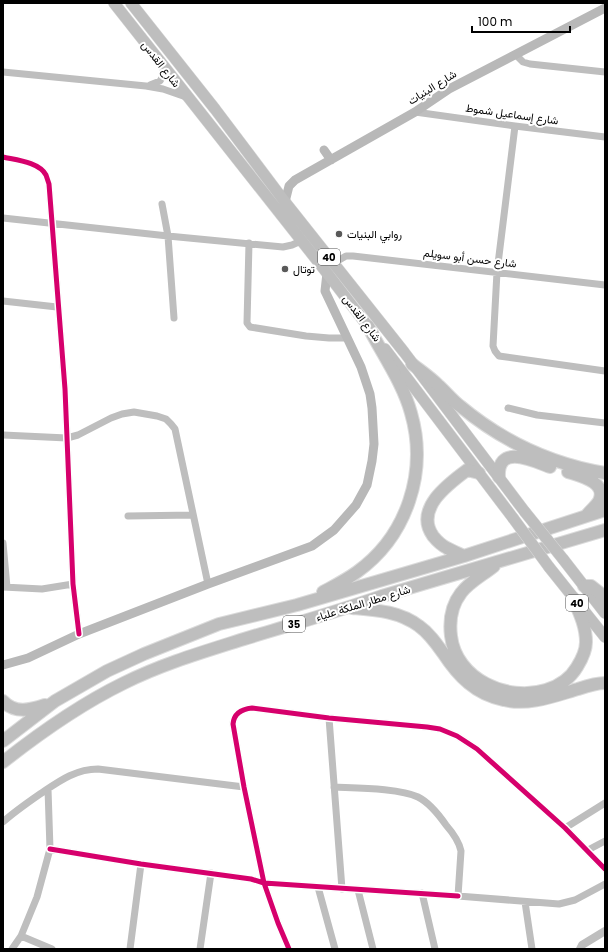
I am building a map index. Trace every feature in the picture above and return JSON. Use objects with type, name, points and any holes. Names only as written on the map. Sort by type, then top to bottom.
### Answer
[{"type":"highway","name":"شارع القدس","points":[[114,3],[368,326],[549,567],[605,638]]},
{"type":"highway","name":"شارع القدس","points":[[131,3],[215,109],[285,202],[605,613]]},
{"type":"highway","points":[[297,605],[343,582],[371,561],[387,544],[402,521],[413,491],[417,457],[417,438],[411,412],[398,381],[368,326]]},
{"type":"highway","points":[[412,364],[437,384],[459,406],[499,434],[526,449],[565,464],[605,473]]},
{"type":"highway","points":[[499,477],[499,471],[504,461],[514,456],[520,456],[589,479],[598,487],[600,493],[599,500],[586,516]]},
{"type":"highway","points":[[464,556],[446,548],[439,542],[431,532],[427,519],[429,511],[436,498],[448,484],[468,470],[479,473]]},
{"type":"highway","name":"شارع مطار الملكة علياء","points":[[3,741],[55,701],[107,671],[144,654],[219,624],[297,605],[464,556],[605,510]]},
{"type":"highway","name":"شارع مطار الملكة علياء","points":[[3,762],[38,735],[76,710],[125,682],[190,656],[382,596],[604,531]]},
{"type":"highway","points":[[498,562],[467,586],[461,593],[452,608],[450,618],[452,641],[455,652],[466,669],[486,684],[512,693],[529,694],[552,688],[568,679],[582,660],[586,643],[584,626],[573,598]]},
{"type":"highway","points":[[584,586],[591,586],[605,597]]},
{"type":"highway","points":[[349,607],[386,611],[415,623],[428,634],[462,678],[476,689],[489,696],[515,702],[531,701],[605,683]]},
{"type":"highway","points":[[3,701],[12,708],[26,710],[55,701]]},
{"type":"main road","name":"شارع البنيات","points":[[285,202],[289,186],[292,183],[415,112],[449,89],[605,8]]},
{"type":"main road","points":[[324,150],[331,160]]},
{"type":"main road","points":[[3,665],[28,658],[79,634],[312,546],[324,539],[334,530],[356,505],[366,484],[372,461],[374,422],[370,394],[361,368],[325,291],[327,273]]},
{"type":"main road","points":[[3,659],[8,658],[18,661]]},
{"type":"street","points":[[516,55],[523,62],[530,64],[605,72]]},
{"type":"street","points":[[146,86],[160,81],[163,76],[164,67]]},
{"type":"street","points":[[3,72],[146,86],[171,91],[187,97]]},
{"type":"street","name":"شارع إسماعيل شموط","points":[[415,112],[605,137]]},
{"type":"street","points":[[515,126],[497,272],[493,346],[499,356],[605,371]]},
{"type":"street","points":[[3,157],[35,165],[46,175],[48,184],[65,389],[73,584],[79,634]]},
{"type":"street","points":[[162,204],[168,236],[174,318]]},
{"type":"street","points":[[3,218],[283,247],[301,241]]},
{"type":"street","points":[[249,243],[247,323],[252,329],[306,336],[347,338]]},
{"type":"street","name":"شارع حسن أبو سويلم","points":[[334,263],[346,256],[353,256],[605,285]]},
{"type":"street","points":[[3,301],[57,307]]},
{"type":"street","points":[[508,408],[537,415],[605,423]]},
{"type":"street","points":[[3,435],[67,438],[78,435],[111,418],[134,412],[166,419],[172,424],[174,430],[208,584]]},
{"type":"street","points":[[128,516],[193,515]]},
{"type":"street","points":[[3,542],[5,587],[42,589],[73,584]]},
{"type":"street","points":[[289,949],[264,883],[244,787],[233,724],[237,713],[243,709],[252,708],[329,718],[427,727],[440,729],[457,736],[477,749],[565,828],[605,869]]},
{"type":"street","points":[[329,718],[342,889]]},
{"type":"street","points":[[3,822],[25,804],[48,789],[71,775],[82,771],[98,769],[244,787]]},
{"type":"street","points":[[334,787],[395,791],[412,794],[425,802],[438,814],[456,838],[459,845],[458,896]]},
{"type":"street","points":[[12,949],[21,936],[37,897],[50,849],[48,789]]},
{"type":"street","points":[[565,828],[605,803]]},
{"type":"street","points":[[588,850],[605,841]]},
{"type":"street","points":[[50,849],[141,864],[251,879],[264,883],[422,893],[551,904],[567,903],[605,884]]},
{"type":"street","points":[[130,949],[141,864]]},
{"type":"street","points":[[200,949],[211,873]]},
{"type":"street","points":[[318,887],[335,949]]},
{"type":"street","points":[[358,890],[373,949]]},
{"type":"street","points":[[422,893],[435,949]]},
{"type":"street","points":[[525,902],[532,949]]},
{"type":"street","points":[[579,948],[605,931]]},
{"type":"street","points":[[21,936],[52,949]]},
{"type":"cycle path","points":[[3,157],[33,164],[43,171],[49,184],[65,389],[73,584],[79,634]]},
{"type":"cycle path","points":[[289,949],[264,883],[244,787],[233,724],[237,714],[245,709],[252,708],[329,718],[427,727],[440,729],[457,736],[477,749],[565,828],[605,869]]},
{"type":"cycle path","points":[[50,849],[141,864],[251,879],[264,883],[458,896]]},
{"type":"place","name":"روابي البنيات","points":[[339,234]]},
{"type":"place","name":"توتال","points":[[285,269]]}]
